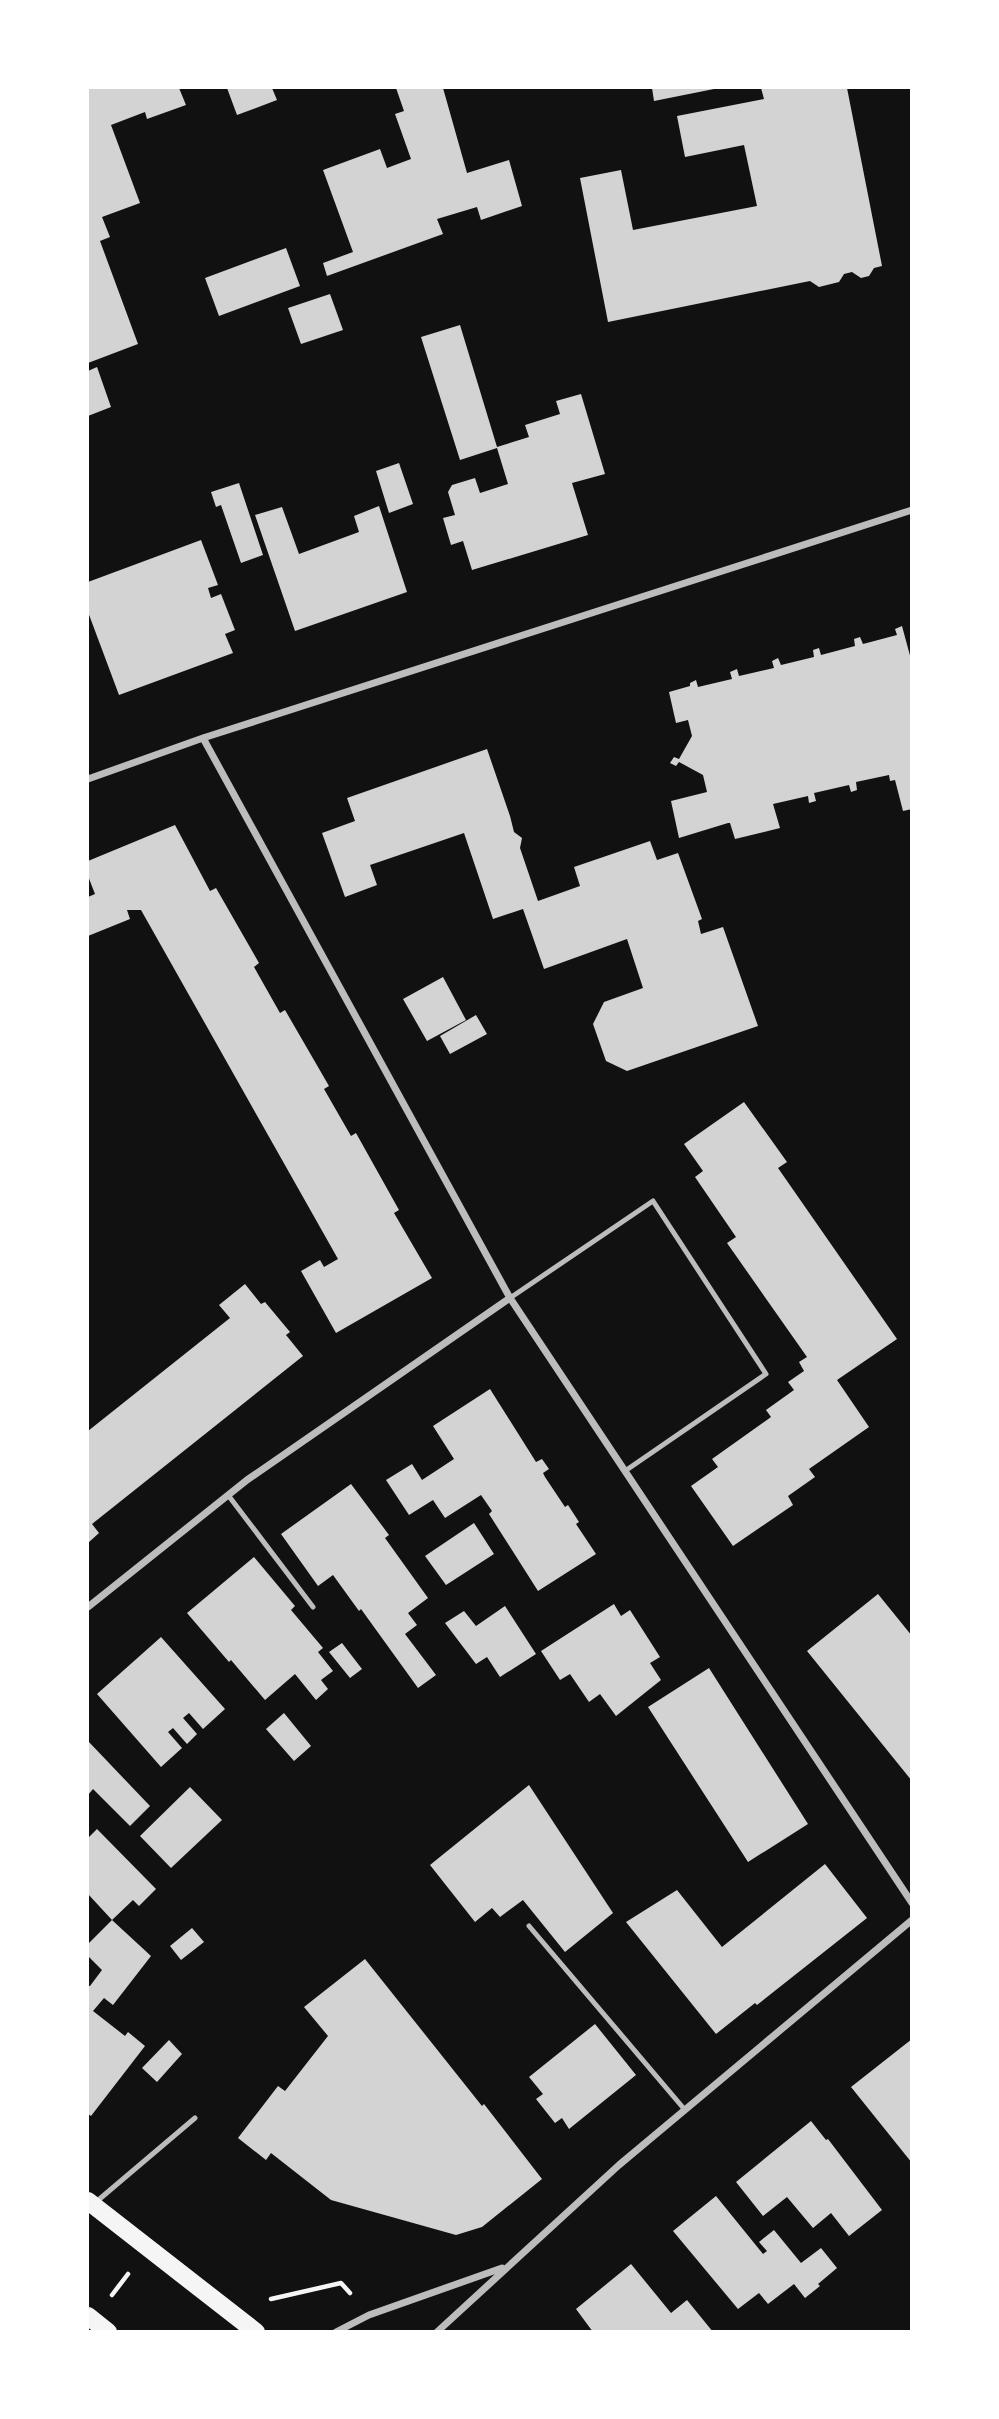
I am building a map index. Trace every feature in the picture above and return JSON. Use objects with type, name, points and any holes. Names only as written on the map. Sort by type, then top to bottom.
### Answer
[{"type":"main road","points":[[90,2203],[256,2332]]},
{"type":"main road","points":[[88,2316],[108,2332]]},
{"type":"street","points":[[88,779],[202,738],[912,510]]},
{"type":"street","points":[[202,738],[510,1298],[912,1903]]},
{"type":"street","points":[[88,1607],[247,1480],[510,1298]]},
{"type":"street","points":[[437,2332],[506,2266],[620,2165],[912,1920]]},
{"type":"street","points":[[337,2332],[369,2315],[506,2266]]},
{"type":"lane","points":[[510,1298],[653,1201],[766,1374],[625,1471]]},
{"type":"lane","points":[[228,1495],[313,1607]]},
{"type":"lane","points":[[529,1926],[685,2110]]},
{"type":"lane","points":[[90,2203],[195,2118]]},
{"type":"building","points":[[88,88],[179,88],[186,105],[147,119],[145,112],[111,125],[140,203],[102,217],[110,237],[100,241],[138,344],[88,363]]},
{"type":"building","points":[[227,88],[272,88],[277,100],[237,115]]},
{"type":"building","points":[[396,88],[443,88],[467,173],[509,160],[522,206],[481,220],[477,207],[437,219],[443,234],[327,276],[323,263],[353,252],[323,170],[380,149],[387,168],[411,159],[395,114],[404,111]]},
{"type":"building","points":[[652,88],[714,88],[714,89],[654,101]]},
{"type":"building","points":[[761,88],[847,88],[882,266],[874,268],[869,276],[861,278],[852,272],[844,274],[839,282],[819,287],[810,281],[608,322],[580,178],[621,170],[633,230],[757,206],[744,145],[685,157],[677,116],[764,99]]},
{"type":"building","points":[[286,248],[300,286],[219,316],[205,278]]},
{"type":"building","points":[[330,294],[343,330],[301,344],[288,308]]},
{"type":"building","points":[[460,325],[497,447],[529,437],[525,425],[560,414],[556,401],[581,394],[605,474],[572,483],[588,535],[472,570],[463,541],[451,545],[443,518],[455,515],[448,492],[452,485],[475,478],[480,493],[508,484],[497,448],[460,460],[421,337]]},
{"type":"building","points":[[97,367],[111,407],[88,416],[88,371]]},
{"type":"building","points":[[399,463],[413,504],[389,513],[376,471]]},
{"type":"building","points":[[239,483],[263,555],[241,563],[221,505],[216,507],[211,492]]},
{"type":"building","points":[[379,506],[407,592],[295,631],[255,515],[282,507],[299,554],[359,532],[354,516]]},
{"type":"building","points":[[201,540],[218,585],[208,588],[211,598],[221,594],[235,630],[225,634],[233,653],[119,695],[88,612],[88,582]]},
{"type":"building","points":[[902,626],[912,663],[912,809],[903,811],[895,780],[890,781],[889,775],[856,782],[857,790],[851,792],[849,785],[814,793],[816,801],[809,803],[808,796],[773,804],[780,828],[735,839],[728,823],[679,838],[671,801],[707,792],[703,775],[679,762],[676,766],[670,763],[674,757],[679,759],[692,736],[688,720],[676,723],[669,692],[690,686],[690,683],[696,680],[698,687],[732,679],[730,672],[737,669],[739,676],[774,668],[772,661],[778,658],[781,665],[814,657],[813,650],[819,648],[821,655],[855,646],[854,639],[860,637],[863,644],[897,635],[895,629]]},
{"type":"building","points":[[487,749],[514,832],[522,838],[520,848],[538,901],[580,886],[574,867],[650,841],[657,860],[678,853],[702,919],[698,921],[701,934],[723,927],[758,1026],[627,1071],[606,1061],[593,1024],[604,1002],[643,988],[627,939],[544,969],[523,909],[493,919],[464,833],[370,865],[377,885],[345,897],[322,833],[355,821],[347,798]]},
{"type":"building","points":[[175,825],[210,891],[216,888],[259,963],[254,967],[280,1013],[285,1010],[329,1086],[324,1089],[351,1136],[356,1133],[399,1210],[394,1213],[432,1278],[336,1333],[301,1271],[320,1260],[324,1267],[338,1259],[141,910],[127,910],[130,919],[88,936],[88,897],[95,894],[88,876],[88,861]]},
{"type":"building","points":[[443,977],[466,1020],[427,1041],[403,999]]},
{"type":"building","points":[[476,1015],[487,1034],[450,1054],[440,1036]]},
{"type":"building","points":[[744,1102],[787,1162],[778,1168],[897,1339],[837,1380],[869,1427],[809,1469],[815,1477],[788,1496],[793,1505],[733,1546],[691,1486],[718,1467],[712,1459],[771,1417],[766,1410],[794,1390],[788,1382],[804,1371],[799,1362],[807,1357],[727,1243],[736,1237],[695,1177],[703,1171],[684,1144]]},
{"type":"building","points":[[245,1284],[261,1304],[265,1302],[290,1332],[286,1335],[303,1356],[92,1524],[99,1533],[88,1543],[88,1431],[230,1318],[219,1305]]},
{"type":"building","points":[[490,1389],[536,1462],[542,1459],[549,1469],[543,1473],[545,1477],[565,1507],[568,1505],[579,1522],[576,1524],[596,1554],[538,1591],[489,1514],[492,1511],[481,1495],[445,1518],[433,1500],[409,1515],[386,1480],[412,1464],[422,1480],[454,1459],[433,1426]]},
{"type":"building","points":[[351,1484],[389,1535],[385,1538],[428,1598],[408,1613],[417,1625],[405,1634],[436,1675],[418,1688],[333,1575],[318,1586],[281,1534]]},
{"type":"building","points":[[474,1523],[494,1554],[446,1585],[425,1556]]},
{"type":"building","points":[[254,1557],[295,1606],[291,1610],[323,1648],[318,1652],[333,1671],[321,1680],[328,1689],[316,1700],[295,1674],[265,1700],[187,1613]]},
{"type":"building","points":[[878,1594],[912,1636],[912,1781],[807,1651]]},
{"type":"building","points":[[614,1604],[621,1616],[630,1610],[660,1657],[650,1663],[661,1680],[616,1716],[600,1694],[589,1702],[570,1674],[560,1680],[541,1651]]},
{"type":"building","points":[[505,1606],[536,1654],[500,1677],[487,1657],[476,1664],[445,1623],[464,1611],[476,1626]]},
{"type":"building","points":[[161,1637],[225,1709],[203,1729],[189,1713],[183,1718],[197,1734],[187,1744],[173,1728],[168,1732],[182,1748],[161,1767],[97,1694]]},
{"type":"building","points":[[342,1643],[362,1669],[350,1678],[329,1652]]},
{"type":"building","points":[[709,1668],[808,1824],[748,1862],[648,1707]]},
{"type":"building","points":[[284,1713],[311,1746],[294,1761],[266,1729]]},
{"type":"building","points":[[88,1741],[150,1806],[130,1826],[93,1789],[88,1795]]},
{"type":"building","points":[[529,1785],[613,1913],[565,1952],[523,1900],[500,1917],[492,1908],[475,1922],[430,1865]]},
{"type":"building","points":[[190,1787],[222,1820],[171,1868],[140,1836]]},
{"type":"building","points":[[97,1829],[156,1889],[139,1906],[133,1900],[112,1920],[88,1894],[88,1838]]},
{"type":"building","points":[[825,1864],[867,1918],[716,2034],[626,1922],[677,1890],[722,1947]]},
{"type":"building","points":[[112,1920],[151,1956],[113,2005],[104,1998],[93,2011],[125,2036],[128,2032],[145,2046],[91,2116],[88,2114],[88,1986],[102,1970],[88,1956],[88,1944]]},
{"type":"building","points":[[192,1928],[204,1942],[181,1960],[170,1946]]},
{"type":"building","points":[[365,1959],[542,2179],[482,2227],[456,2235],[331,2200],[271,2153],[266,2160],[238,2138],[278,2086],[285,2091],[328,2036],[304,2007]]},
{"type":"building","points":[[595,2024],[636,2075],[569,2129],[562,2118],[555,2123],[536,2099],[543,2094],[529,2077]]},
{"type":"building","points":[[912,2039],[912,2163],[851,2087]]},
{"type":"building","points":[[169,2040],[182,2054],[157,2082],[142,2068]]},
{"type":"building","points":[[811,2121],[882,2210],[849,2236],[831,2213],[813,2228],[787,2197],[763,2216],[736,2182]]},
{"type":"building","points":[[716,2196],[763,2254],[767,2251],[759,2242],[774,2230],[801,2263],[821,2248],[837,2268],[805,2298],[794,2284],[768,2304],[759,2293],[738,2309],[673,2231]]},
{"type":"building","points":[[631,2264],[671,2313],[687,2300],[713,2332],[593,2332],[576,2309]]}]
